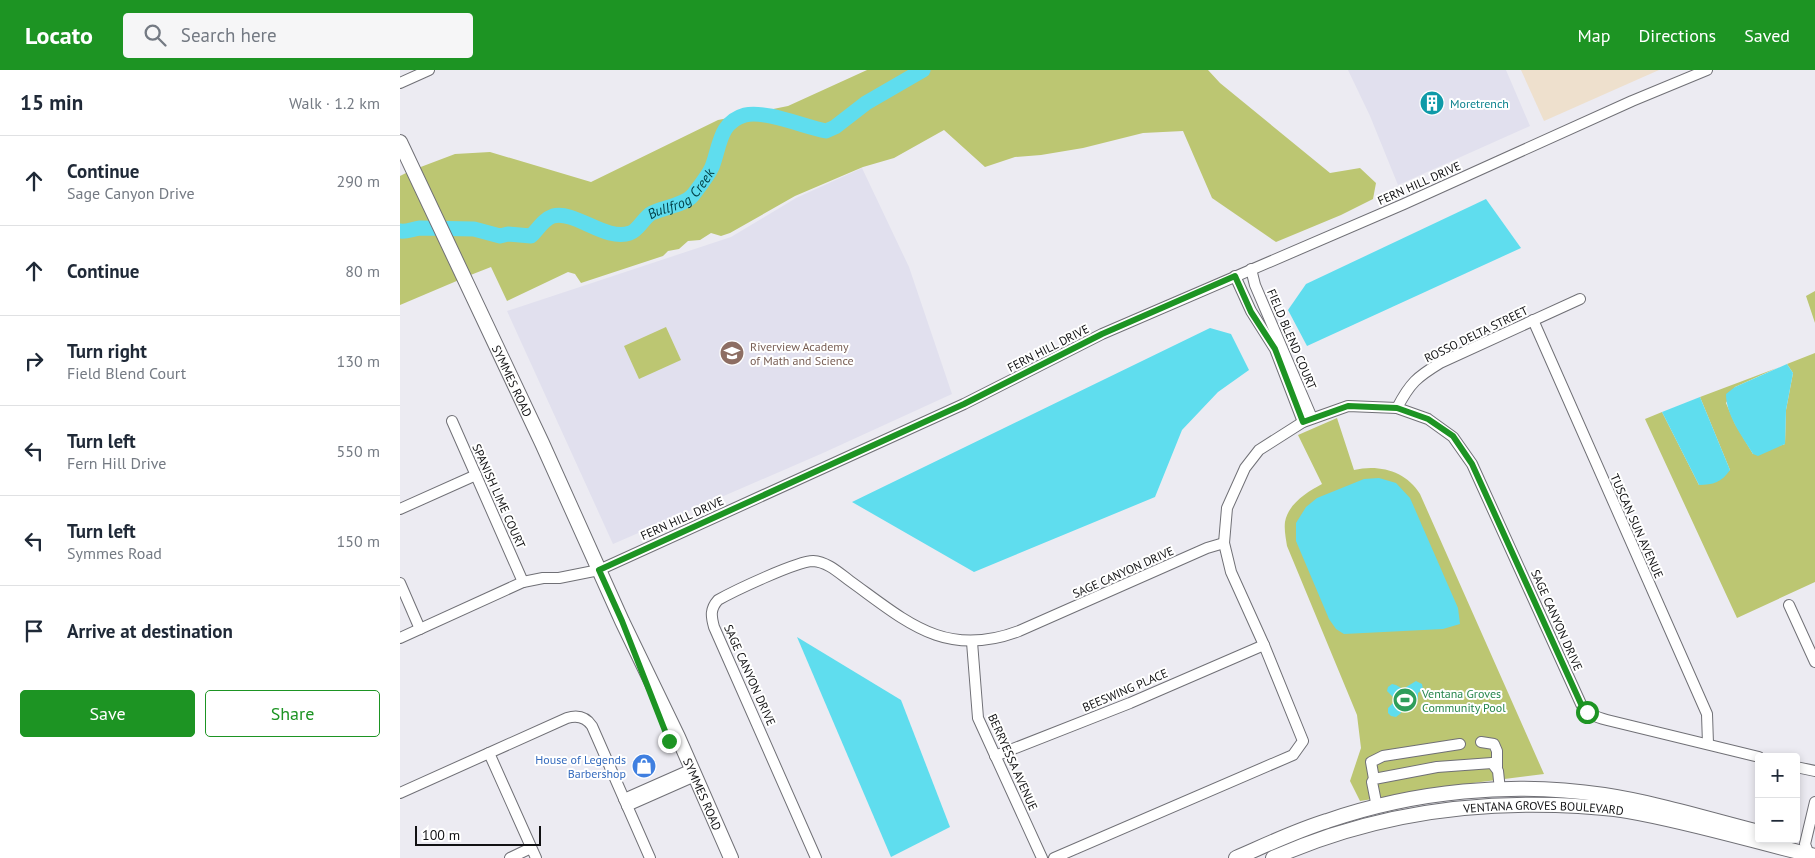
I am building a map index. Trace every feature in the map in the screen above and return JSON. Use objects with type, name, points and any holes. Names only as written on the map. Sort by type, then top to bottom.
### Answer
[{"type":"street","points":[[400,83],[429,70]]},
{"type":"street","name":"FERN HILL DRIVE","points":[[400,638],[523,582],[543,578],[559,578],[599,570],[964,404],[1102,334],[1404,204],[1632,101],[1707,70]]},
{"type":"street","name":"SYMMES ROAD","points":[[400,142],[526,408],[689,774],[730,858]]},
{"type":"street","name":"FIELD BLEND COURT","points":[[1251,269],[1255,285],[1308,420]]},
{"type":"street","name":"FIELD BLEND COURT","points":[[1235,276],[1251,312],[1275,349],[1308,420]]},
{"type":"street","name":"ROSSO DELTA STREET","points":[[1397,408],[1406,389],[1418,376],[1440,363],[1580,299]]},
{"type":"street","name":"TUSCAN SUN AVENUE","points":[[1533,320],[1707,714],[1708,744]]},
{"type":"street","points":[[1054,858],[1293,755],[1303,741],[1264,645],[1231,572],[1224,543],[1227,508],[1245,468],[1259,450],[1308,420],[1348,406],[1397,408]]},
{"type":"street","name":"SAGE CANYON DRIVE","points":[[1397,408],[1428,419],[1453,436],[1472,464],[1581,704],[1587,712],[1607,720],[1755,756]]},
{"type":"street","name":"SPANISH LIME COURT","points":[[452,421],[523,582]]},
{"type":"street","points":[[400,509],[476,476]]},
{"type":"street","name":"SAGE CANYON DRIVE","points":[[816,858],[714,627],[711,612],[718,600],[796,565],[814,561],[830,566],[916,627],[941,637],[972,642],[994,639],[1019,631],[1207,548],[1224,543]]},
{"type":"street","points":[[400,583],[420,629]]},
{"type":"street","points":[[1789,605],[1815,662]]},
{"type":"street","name":"BERRYESSA AVENUE","points":[[972,642],[978,718],[1042,858]]},
{"type":"street","name":"BEESWING PLACE","points":[[995,756],[1130,703],[1264,645]]},
{"type":"street","points":[[400,793],[568,718],[582,718],[587,720],[592,726],[650,858]]},
{"type":"street","points":[[1481,742],[1494,744],[1497,751],[1500,790],[1505,805]]},
{"type":"street","points":[[1349,830],[1368,820],[1377,807],[1372,782],[1374,778],[1371,762],[1383,756],[1460,744]]},
{"type":"street","points":[[489,753],[534,853],[510,858]]},
{"type":"street","points":[[1374,778],[1437,767],[1492,763],[1497,767]]},
{"type":"street","points":[[1800,768],[1815,771]]},
{"type":"street","points":[[625,802],[689,774]]},
{"type":"street","name":"SYMMES ROAD","points":[[689,774],[720,858]]},
{"type":"street","name":"VENTANA GROVES BOULEVARD","points":[[1236,858],[1318,824],[1377,807],[1425,797],[1500,790],[1550,790],[1605,795],[1755,831]]},
{"type":"street","points":[[1792,843],[1806,853],[1815,802]]},
{"type":"street","name":"VENTANA GROVES BOULEVARD","points":[[1273,858],[1314,841],[1389,820],[1458,808],[1505,805],[1573,806],[1627,811],[1806,853]]},
{"type":"shaded area","points":[[1348,70],[1506,70],[1530,126],[1398,185],[1370,116]]},
{"type":"shaded area","points":[[1521,70],[1659,70],[1544,121]]},
{"type":"shaded area","name":"Riverview Academy of Math and Science","points":[[862,168],[909,267],[952,394],[823,453],[613,544],[507,311],[731,237],[796,198]]},
{"type":"green space","points":[[867,70],[1208,70],[1220,83],[1330,173],[1360,168],[1376,183],[1373,199],[1341,215],[1276,242],[1212,198],[1183,131],[1143,133],[1083,148],[1015,157],[985,167],[944,130],[894,158],[863,167],[795,196],[730,233],[721,236],[711,233],[700,240],[688,241],[679,249],[668,251],[663,256],[581,283],[575,274],[568,272],[507,301],[491,267],[468,276],[418,168],[455,154],[490,152],[591,182],[718,120],[788,106]]},
{"type":"green space","points":[[408,172],[459,280],[400,305],[400,176]]},
{"type":"green space","points":[[1815,291],[1815,323],[1806,296]]},
{"type":"green space","points":[[666,327],[681,360],[639,379],[624,346]]},
{"type":"green space","points":[[1815,353],[1815,582],[1737,618],[1645,419],[1662,412],[1699,485],[1730,470],[1700,397],[1777,368],[1735,387],[1726,403],[1735,424],[1753,454],[1785,444],[1786,410],[1793,373],[1787,364]]},
{"type":"green space","points":[[1337,418],[1354,470],[1373,468],[1391,471],[1407,480],[1420,494],[1544,774],[1360,801],[1350,781],[1361,748],[1357,715],[1287,546],[1285,531],[1287,516],[1294,504],[1304,495],[1322,484],[1298,435]]},
{"type":"water","points":[[1486,199],[1521,248],[1307,346],[1288,310],[1306,284]]},
{"type":"water","points":[[1210,328],[1231,334],[1249,370],[1218,392],[1182,430],[1155,497],[974,572],[852,502]]},
{"type":"water","points":[[1787,364],[1793,373],[1786,410],[1785,444],[1758,456],[1753,454],[1735,425],[1729,410],[1726,394],[1735,387]]},
{"type":"water","points":[[1700,397],[1730,470],[1717,482],[1699,485],[1662,412]]},
{"type":"water","points":[[1379,478],[1396,483],[1410,498],[1458,608],[1460,624],[1443,629],[1344,634],[1336,629],[1329,619],[1296,541],[1296,523],[1306,507],[1317,498],[1364,479]]},
{"type":"water","points":[[797,637],[901,700],[950,827],[891,857]]},
{"type":"water","name":"Ventana Groves Community Pool","points":[[1416,681],[1422,684],[1423,689],[1418,693],[1418,699],[1412,704],[1403,704],[1401,713],[1396,717],[1391,716],[1388,713],[1388,708],[1394,702],[1394,698],[1387,691],[1388,687],[1392,684],[1403,689]]},
{"type":"waterway","name":"Bullfrog Creek","points":[[400,231],[420,228],[474,229],[500,236],[508,234],[531,236],[547,219],[562,215],[611,233],[621,235],[630,233],[652,213],[680,204],[693,195],[712,167],[725,129],[736,118],[753,114],[763,115],[826,131],[835,127],[866,103],[923,70]]},
{"type":"place","name":"Moretrench","points":[[1432,103]]},
{"type":"place","name":"Riverview Academy of Math and Science","points":[[732,353]]},
{"type":"place","name":"Ventana Groves Community Pool","points":[[1405,700]]},
{"type":"place","name":"House of Legends Barbershop","points":[[644,766]]},
{"type":"route","points":[[669,741],[622,621],[599,570],[964,404],[1102,334],[1235,276],[1251,312],[1275,349],[1303,422],[1348,406],[1397,408],[1428,419],[1453,436],[1472,464],[1581,704],[1587,712]]}]
